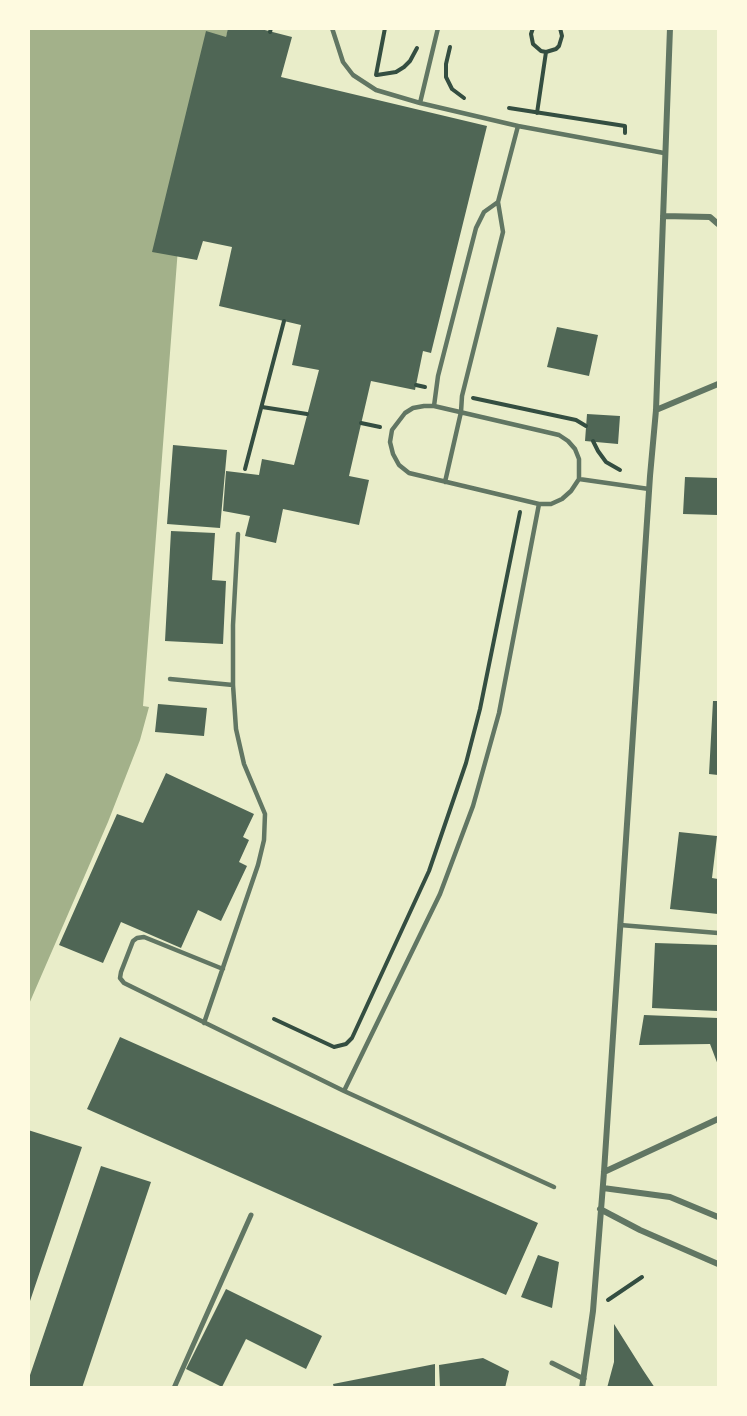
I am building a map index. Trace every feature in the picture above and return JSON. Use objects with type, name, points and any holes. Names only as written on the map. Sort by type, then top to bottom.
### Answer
[{"type":"street","points":[[582,1388],[593,1311],[603,1188],[656,410],[670,28]]},
{"type":"street","points":[[663,216],[710,217],[718,224]]},
{"type":"street","points":[[656,410],[718,384]]},
{"type":"street","points":[[604,1172],[718,1119]]},
{"type":"street","points":[[603,1188],[670,1197],[718,1217]]},
{"type":"street","points":[[600,1209],[640,1230],[718,1264]]},
{"type":"street","points":[[174,1388],[251,1215]]},
{"type":"street","points":[[552,1363],[584,1379]]},
{"type":"lane","points":[[332,28],[338,50],[348,69],[365,85],[376,90],[518,126],[664,153]]},
{"type":"lane","points":[[420,103],[438,28]]},
{"type":"lane","points":[[445,482],[461,412],[462,396],[502,232],[498,202],[518,126]]},
{"type":"lane","points":[[434,406],[435,390],[476,228],[484,212],[498,202]]},
{"type":"lane","points":[[434,406],[461,412],[562,437],[575,449],[579,459],[579,479],[562,499],[551,504],[539,504],[409,473],[399,465],[390,442],[392,430],[405,413],[413,408],[434,406]]},
{"type":"lane","points":[[579,479],[649,489]]},
{"type":"lane","points":[[344,1091],[440,894],[472,806],[499,713],[539,504]]},
{"type":"lane","points":[[204,1023],[258,865],[264,840],[265,814],[244,764],[236,729],[233,684],[238,534]]},
{"type":"lane","points":[[170,679],[233,684]]},
{"type":"lane","points":[[620,925],[718,933]]},
{"type":"lane","points":[[223,969],[144,937],[133,941],[120,978],[124,983],[344,1091],[554,1187]]},
{"type":"path","points":[[376,90],[376,75],[385,28]]},
{"type":"path","points":[[533,28],[531,34],[533,44],[546,52],[559,46],[562,36],[560,28]]},
{"type":"path","points":[[452,37],[446,64],[446,77],[452,89],[463,98],[471,100]]},
{"type":"path","points":[[376,75],[396,72],[404,67],[416,53],[418,45]]},
{"type":"path","points":[[537,112],[546,52]]},
{"type":"path","points":[[502,106],[625,126],[623,146]]},
{"type":"path","points":[[245,470],[284,321]]},
{"type":"path","points":[[416,385],[435,390]]},
{"type":"path","points":[[462,396],[576,420],[586,426]]},
{"type":"path","points":[[262,407],[307,414]]},
{"type":"path","points":[[361,423],[375,425]]},
{"type":"path","points":[[593,441],[597,451],[606,462],[623,471]]},
{"type":"path","points":[[274,1019],[334,1047],[346,1044],[352,1038],[429,871],[466,763],[480,710],[522,500]]},
{"type":"path","points":[[593,1311],[642,1277]]},
{"type":"shaded area","points":[[29,29],[228,29],[179,235],[143,706],[149,707],[140,740],[108,822],[29,1004]]},
{"type":"building","points":[[228,28],[257,28],[292,37],[281,77],[487,126],[431,353],[423,351],[415,390],[371,381],[349,476],[369,480],[359,525],[283,509],[276,543],[245,536],[250,516],[223,511],[226,471],[259,475],[262,459],[294,465],[319,370],[292,365],[301,325],[219,306],[232,247],[203,241],[197,260],[152,252],[206,31],[226,37]]},
{"type":"building","points":[[557,327],[598,335],[589,376],[547,367]]},
{"type":"building","points":[[587,414],[620,416],[618,444],[585,441]]},
{"type":"building","points":[[173,445],[227,450],[220,528],[167,524]]},
{"type":"building","points":[[685,477],[718,478],[718,515],[683,514]]},
{"type":"building","points":[[171,531],[215,533],[212,580],[226,581],[223,644],[165,641]]},
{"type":"building","points":[[713,701],[718,701],[718,775],[709,774]]},
{"type":"building","points":[[158,704],[207,708],[204,736],[155,732]]},
{"type":"building","points":[[166,773],[254,814],[243,837],[249,840],[239,862],[247,866],[221,921],[198,910],[181,948],[121,922],[103,963],[59,945],[117,814],[143,823]]},
{"type":"building","points":[[679,832],[717,836],[712,878],[718,879],[718,914],[670,909]]},
{"type":"building","points":[[655,943],[718,945],[718,1011],[652,1008]]},
{"type":"building","points":[[644,1015],[718,1018],[718,1065],[710,1044],[639,1045]]},
{"type":"building","points":[[120,1037],[538,1223],[506,1295],[87,1109]]},
{"type":"building","points":[[28,1130],[82,1147],[29,1304],[28,1304]]},
{"type":"building","points":[[101,1166],[151,1182],[82,1388],[28,1388],[28,1381]]},
{"type":"building","points":[[538,1255],[559,1262],[552,1308],[521,1297]]},
{"type":"building","points":[[226,1289],[322,1336],[306,1369],[246,1339],[222,1387],[186,1369]]},
{"type":"building","points":[[614,1324],[655,1388],[607,1388],[614,1362]]},
{"type":"building","points":[[483,1358],[509,1371],[505,1388],[484,1388],[483,1386],[440,1388],[439,1365]]},
{"type":"building","points":[[435,1364],[435,1388],[334,1388],[333,1384]]}]
